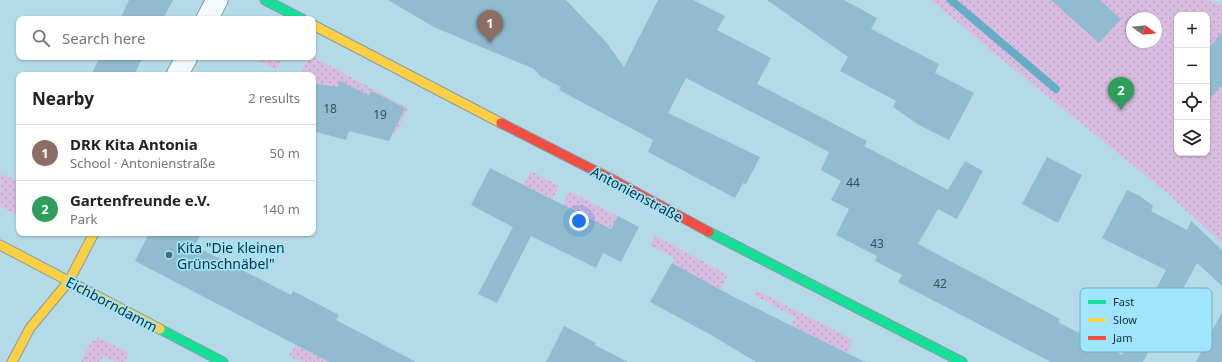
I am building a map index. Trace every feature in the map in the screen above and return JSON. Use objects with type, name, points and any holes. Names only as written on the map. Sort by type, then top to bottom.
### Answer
[{"type":"main road","points":[[265,0],[296,16]]},
{"type":"main road","name":"Antonienstraße","points":[[316,27],[517,132],[618,182],[749,253],[962,362]]},
{"type":"main road","points":[[12,362],[30,328],[69,281],[92,236]]},
{"type":"main road","name":"Eichborndamm","points":[[0,245],[223,362]]},
{"type":"street","points":[[209,16],[217,0]]},
{"type":"street","points":[[179,72],[185,60]]},
{"type":"shaded area","points":[[931,0],[1206,0],[1222,5],[1222,243],[1165,191],[1011,67]]},
{"type":"shaded area","points":[[316,59],[408,108],[395,134],[393,133],[405,108],[372,91],[369,95],[340,81],[337,87],[316,84],[316,72],[302,72],[308,60],[316,60]]},
{"type":"shaded area","points":[[258,60],[282,60],[276,70]]},
{"type":"shaded area","points":[[531,171],[559,186],[553,199],[524,185]]},
{"type":"shaded area","points":[[1,173],[16,181],[16,214],[0,206]]},
{"type":"shaded area","points":[[569,191],[618,216],[611,229],[563,205]]},
{"type":"shaded area","points":[[655,236],[728,275],[720,290],[672,263],[674,258],[650,245]]},
{"type":"shaded area","points":[[756,290],[853,340],[847,353],[791,325],[795,317],[754,295]]},
{"type":"shaded area","points":[[99,338],[128,352],[125,362],[116,362],[103,356],[100,362],[81,362],[91,342]]},
{"type":"shaded area","points":[[295,345],[329,362],[301,362],[289,356]]},
{"type":"building","points":[[129,0],[173,0],[165,16],[121,16]]},
{"type":"building","points":[[388,0],[566,0],[606,42],[624,67],[658,0],[693,0],[725,16],[717,30],[771,58],[757,84],[867,141],[864,146],[948,190],[965,161],[983,171],[957,219],[938,209],[918,244],[1060,319],[1058,322],[1080,333],[1080,352],[1116,352],[1122,355],[1124,352],[1148,352],[1143,362],[1051,362],[898,282],[902,275],[875,261],[877,256],[836,235],[849,209],[831,200],[841,181],[821,170],[829,152],[686,78],[668,113],[760,157],[746,184],[743,183],[735,198],[648,152],[653,140],[559,90],[561,87],[540,76],[534,69],[434,27]]},
{"type":"building","points":[[767,0],[844,0],[877,18],[871,29],[939,64],[935,73],[974,93],[949,140],[919,125],[893,107],[896,101],[840,71],[848,57]]},
{"type":"building","points":[[1051,0],[1100,0],[1121,19],[1099,43]]},
{"type":"building","points":[[1222,32],[1222,85],[1210,98],[1210,48]]},
{"type":"building","points":[[98,60],[142,60],[136,72],[92,72]]},
{"type":"building","points":[[340,81],[369,95],[372,91],[405,108],[389,141],[349,131],[346,140],[316,132],[316,84],[337,87]]},
{"type":"building","points":[[1047,157],[1082,175],[1058,223],[1022,204]]},
{"type":"building","points":[[490,168],[611,229],[618,216],[639,227],[621,262],[603,253],[596,268],[531,236],[497,303],[478,294],[513,227],[471,205]]},
{"type":"building","points":[[1127,190],[1140,196],[1153,206],[1151,211],[1187,230],[1191,221],[1222,250],[1222,286],[1197,263],[1183,288],[1157,288],[1166,270],[1102,238]]},
{"type":"building","points":[[148,236],[200,236],[195,246],[291,295],[293,291],[339,315],[336,320],[416,362],[329,362],[135,261]]},
{"type":"building","points":[[672,263],[730,295],[865,362],[756,362],[711,335],[650,302]]},
{"type":"building","points":[[1222,312],[1222,362],[1196,362],[1201,352],[1212,352],[1212,331]]},
{"type":"building","points":[[564,326],[596,343],[595,345],[628,362],[546,362]]},
{"type":"waterway","points":[[951,0],[1056,89]]},
{"type":"traffic: fast","points":[[265,0],[296,16]]},
{"type":"traffic: fast","points":[[709,232],[962,362]]},
{"type":"traffic: fast","points":[[160,329],[223,362]]},
{"type":"traffic: slow","points":[[316,27],[501,123]]},
{"type":"traffic: slow","points":[[12,362],[30,328],[69,281],[92,236]]},
{"type":"traffic: slow","points":[[0,245],[160,329]]},
{"type":"traffic: jam","points":[[501,123],[617,182],[709,232]]},
{"type":"place","name":"DRK Kita Antonia","points":[[490,43]]},
{"type":"place","name":"Gartenfreunde e.V.","points":[[1121,110]]},
{"type":"place","name":"Kita \"Die kleinen Grünschnäbel\"","points":[[169,255]]}]
